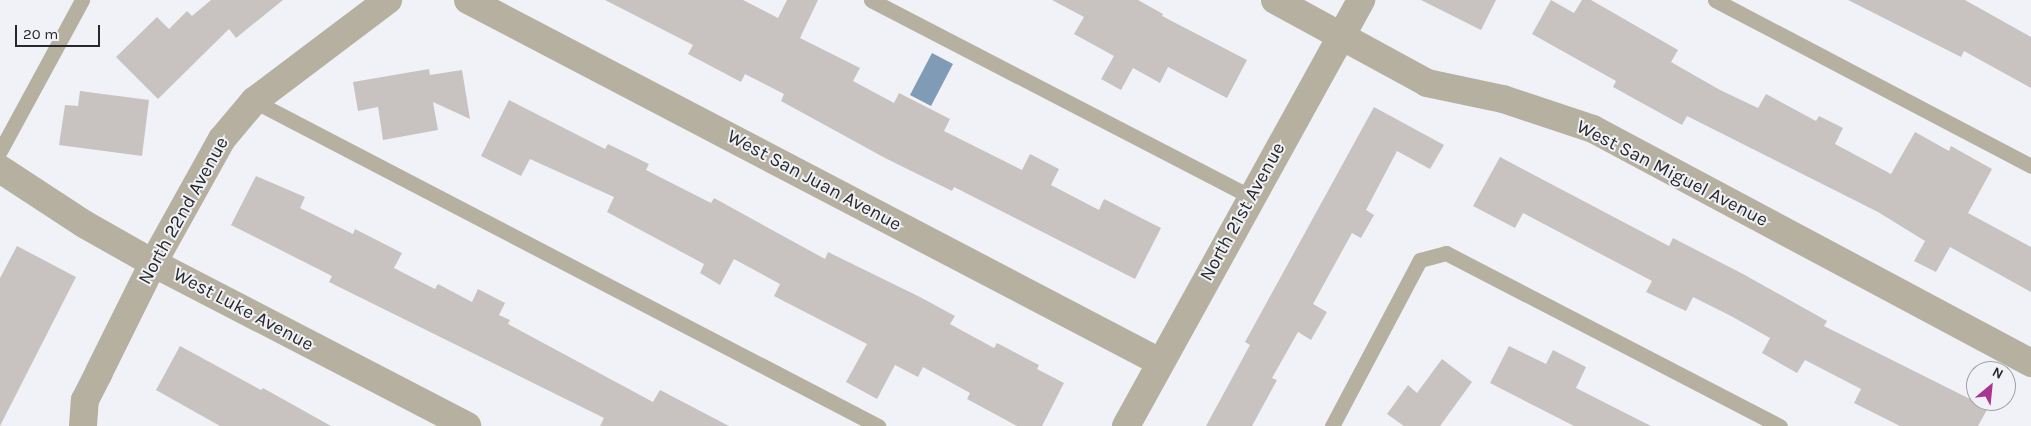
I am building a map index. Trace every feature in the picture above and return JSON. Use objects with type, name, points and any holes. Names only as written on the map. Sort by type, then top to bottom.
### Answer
[{"type":"street","name":"North 22nd Avenue","points":[[83,426],[85,400],[153,263],[222,139],[254,101],[388,0]]},
{"type":"street","name":"West San Juan Avenue","points":[[468,0],[1160,362]]},
{"type":"street","name":"West San Miguel Avenue","points":[[1274,0],[1343,34],[1426,82],[1503,99],[1592,129],[2031,363]]},
{"type":"street","name":"North 21st Avenue","points":[[1126,426],[1361,0]]},
{"type":"street","name":"West Luke Avenue","points":[[0,169],[84,224],[153,263],[467,426]]},
{"type":"lane","points":[[0,151],[82,0]]},
{"type":"lane","points":[[872,0],[1251,197]]},
{"type":"lane","points":[[1715,0],[2031,166]]},
{"type":"lane","points":[[254,101],[878,426]]},
{"type":"lane","points":[[1332,426],[1420,260],[1446,253],[1780,426]]},
{"type":"water","points":[[932,53],[953,64],[931,106],[910,95]]},
{"type":"building","points":[[211,0],[283,0],[236,38],[229,29],[158,99],[116,57],[157,17],[169,29],[187,11],[192,16]]},
{"type":"building","points":[[605,0],[743,0],[778,18],[787,0],[818,0],[800,38],[860,68],[853,81],[894,103],[899,93],[950,119],[944,131],[1022,170],[1030,154],[1059,169],[1051,185],[1099,210],[1104,199],[1161,228],[1135,279],[954,187],[952,191],[885,158],[781,101],[784,94],[745,74],[741,82],[688,54],[693,45]]},
{"type":"building","points":[[1052,0],[1138,0],[1163,14],[1162,16],[1247,60],[1227,98],[1168,67],[1160,83],[1133,68],[1121,90],[1101,79],[1114,56],[1074,34],[1084,17]]},
{"type":"building","points":[[1421,0],[1496,0],[1481,30]]},
{"type":"building","points":[[1551,0],[1574,13],[1582,0],[1591,0],[1678,50],[1671,62],[1720,90],[1758,108],[1766,94],[1816,121],[1819,116],[1843,128],[1835,144],[1891,174],[1915,132],[1949,151],[1951,146],[1992,169],[1968,213],[2031,247],[2031,292],[1950,247],[1936,272],[1914,261],[1925,241],[1878,212],[1687,116],[1682,125],[1613,87],[1616,81],[1532,34]]},
{"type":"building","points":[[1848,0],[1965,0],[2031,37],[2031,88],[1964,51],[1961,57]]},
{"type":"building","points":[[429,69],[430,75],[462,70],[470,119],[433,102],[438,130],[383,140],[378,107],[358,111],[353,82]]},
{"type":"building","points":[[80,91],[149,100],[142,156],[59,145],[65,105],[78,106]]},
{"type":"building","points":[[509,100],[605,149],[608,144],[649,164],[646,170],[711,203],[714,198],[825,259],[828,252],[920,297],[955,316],[950,324],[994,348],[997,343],[1039,365],[1037,369],[1064,383],[1042,426],[1017,426],[967,399],[970,393],[923,367],[918,377],[895,365],[877,399],[846,382],[867,344],[774,296],[780,284],[734,259],[720,285],[700,273],[704,264],[607,212],[614,197],[530,159],[521,176],[481,156]]},
{"type":"building","points":[[1374,107],[1444,145],[1430,169],[1397,151],[1366,210],[1374,215],[1361,238],[1352,233],[1313,304],[1327,312],[1311,340],[1298,332],[1272,378],[1277,380],[1252,426],[1206,426],[1250,345],[1245,342]]},
{"type":"building","points":[[1500,157],[1669,246],[1673,238],[1743,274],[1827,321],[1824,326],[1966,397],[1966,411],[1986,411],[1978,426],[1900,426],[1854,403],[1861,389],[1805,360],[1797,373],[1762,353],[1770,338],[1731,316],[1693,297],[1686,311],[1646,292],[1652,281],[1523,213],[1515,228],[1473,206]]},
{"type":"building","points":[[256,176],[305,197],[300,208],[353,234],[355,229],[402,253],[394,268],[435,289],[438,284],[472,302],[478,289],[505,303],[499,315],[510,320],[508,324],[653,402],[660,390],[729,426],[600,426],[604,418],[329,282],[332,276],[231,225]]},
{"type":"building","points":[[17,246],[76,277],[0,426],[0,278]]},
{"type":"building","points":[[180,346],[261,390],[263,388],[331,426],[220,426],[156,390]]},
{"type":"building","points":[[1509,346],[1546,364],[1553,350],[1586,367],[1576,388],[1651,426],[1574,426],[1490,383]]},
{"type":"building","points":[[1442,359],[1472,382],[1440,426],[1404,426],[1387,414],[1408,385],[1417,393]]}]
